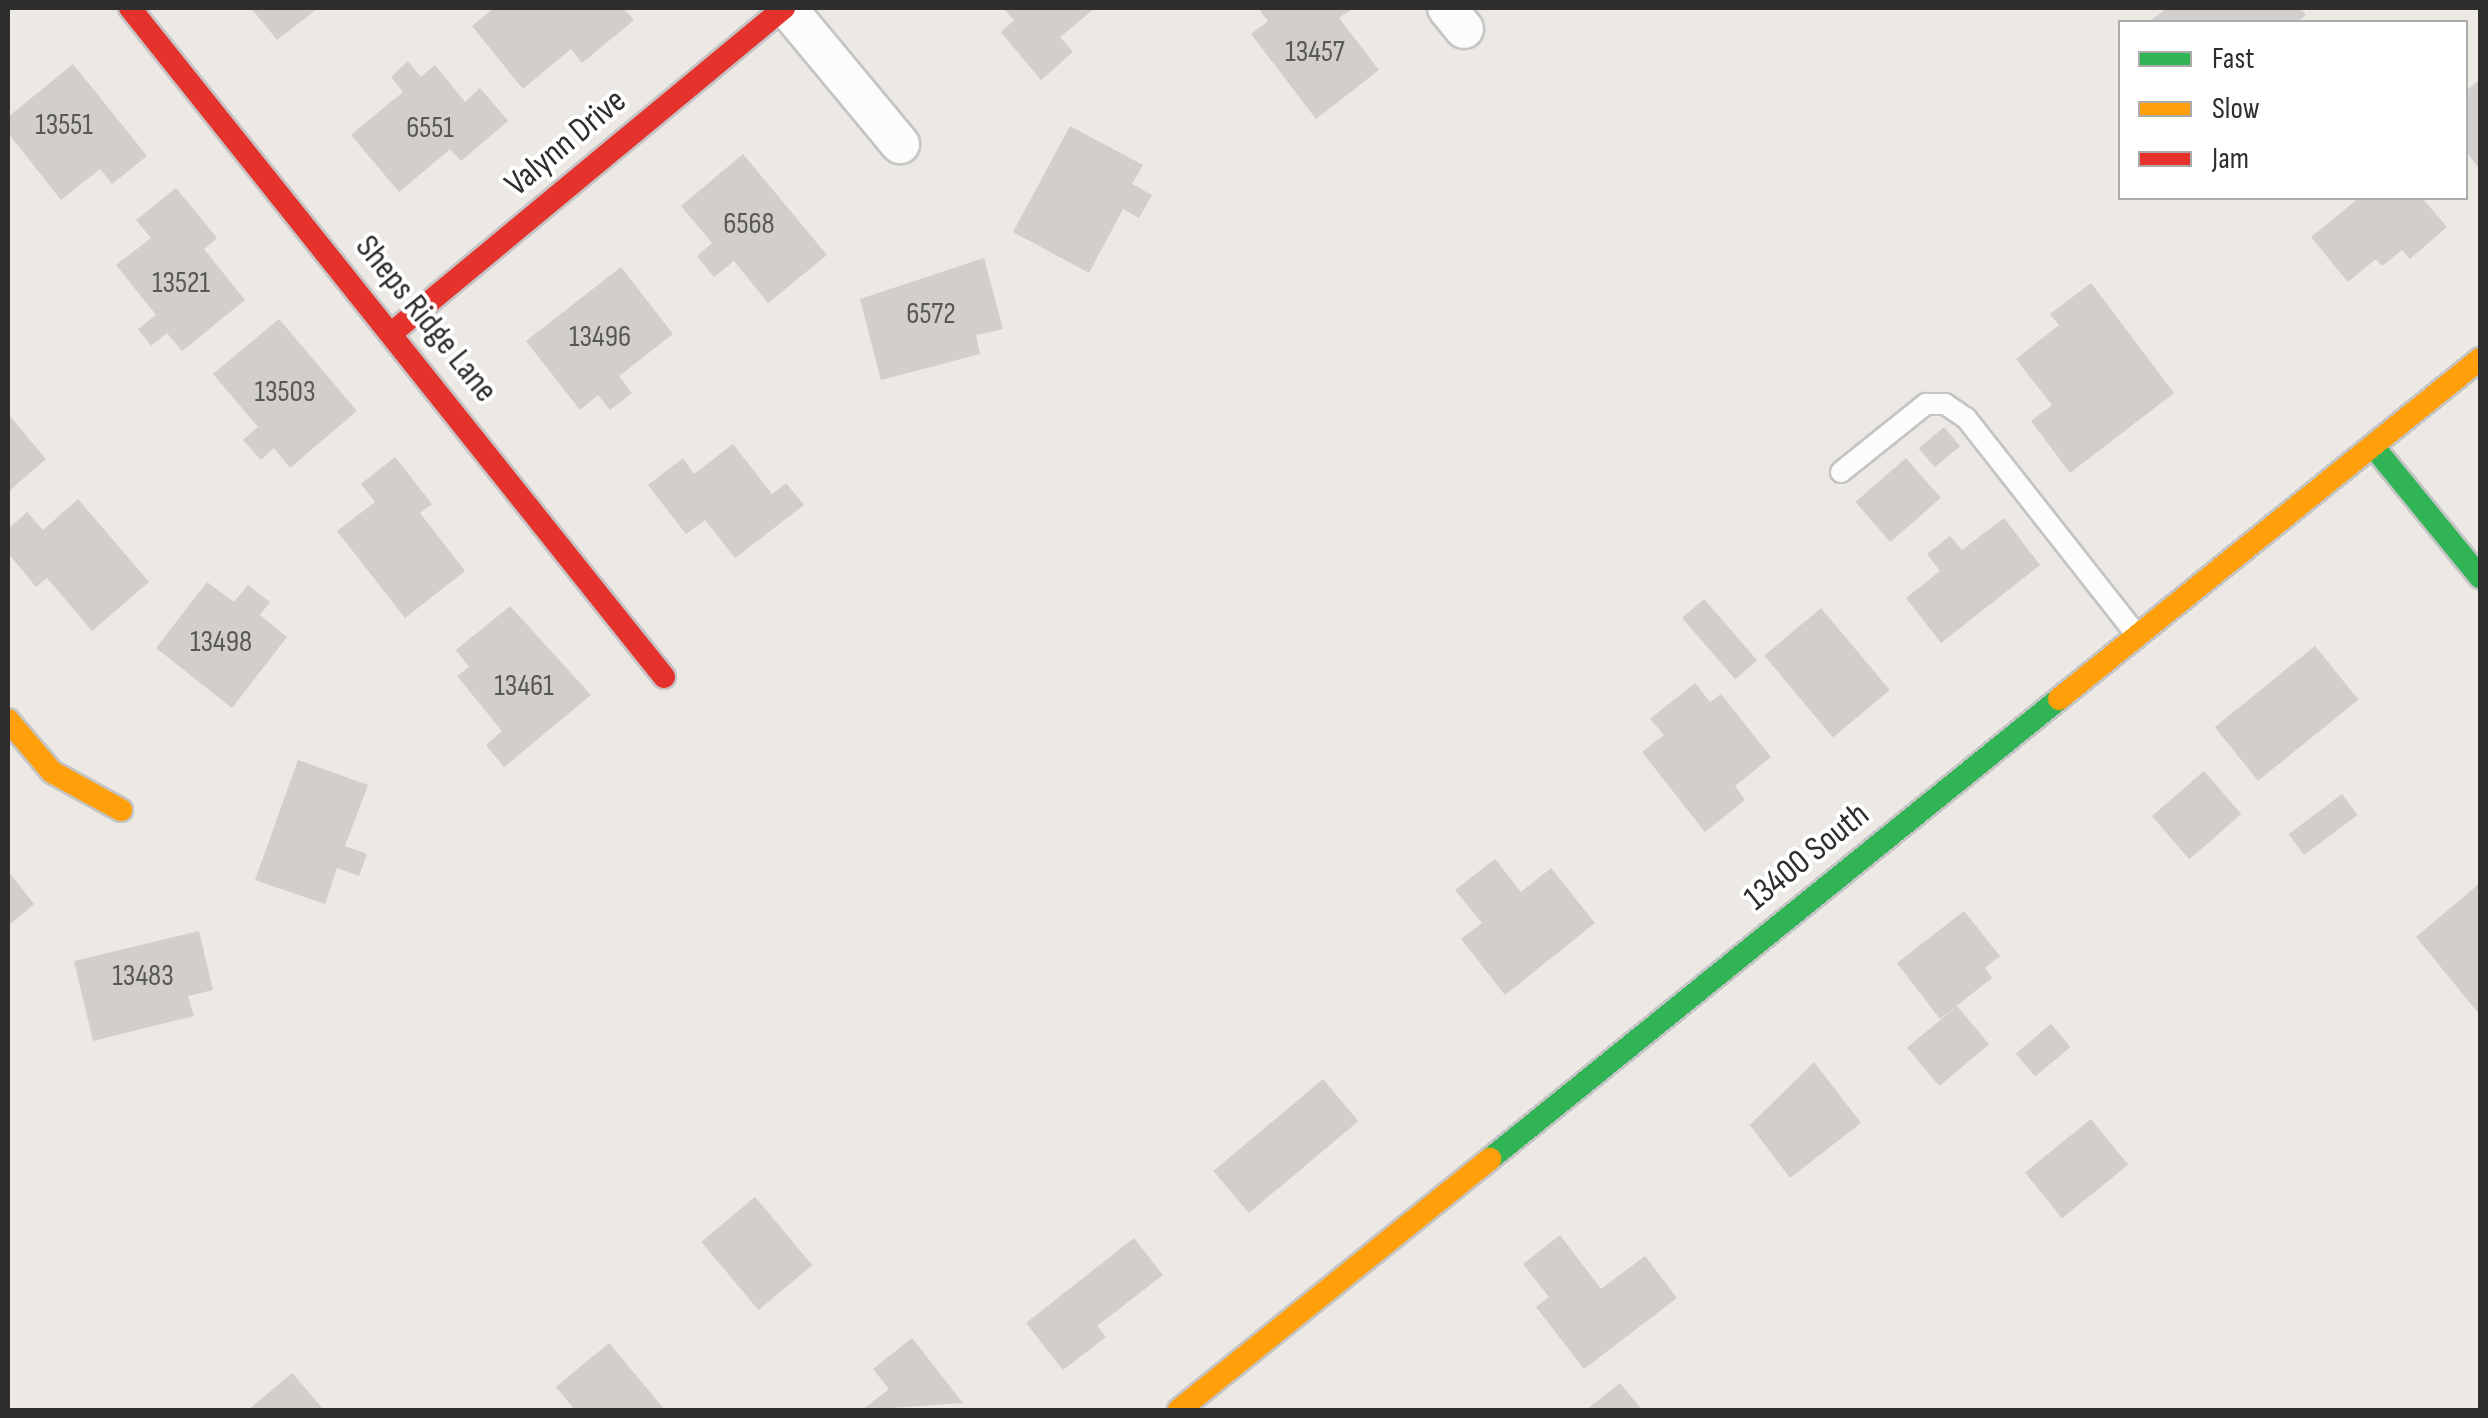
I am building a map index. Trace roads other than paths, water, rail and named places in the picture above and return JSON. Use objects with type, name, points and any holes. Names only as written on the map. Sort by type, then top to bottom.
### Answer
[{"type":"street","name":"Sheps Ridge Lane","points":[[130,8],[393,332],[664,677]]},
{"type":"street","name":"Valynn Drive","points":[[393,332],[786,8]]},
{"type":"street","points":[[786,8],[900,144]]},
{"type":"street","name":"13400 South","points":[[1178,1410],[2480,358]]},
{"type":"street","points":[[2373,446],[2480,578]]},
{"type":"street","points":[[8,720],[52,772],[121,810]]},
{"type":"lane","points":[[1841,472],[1926,404],[1945,404],[1966,418],[2137,636]]}]
